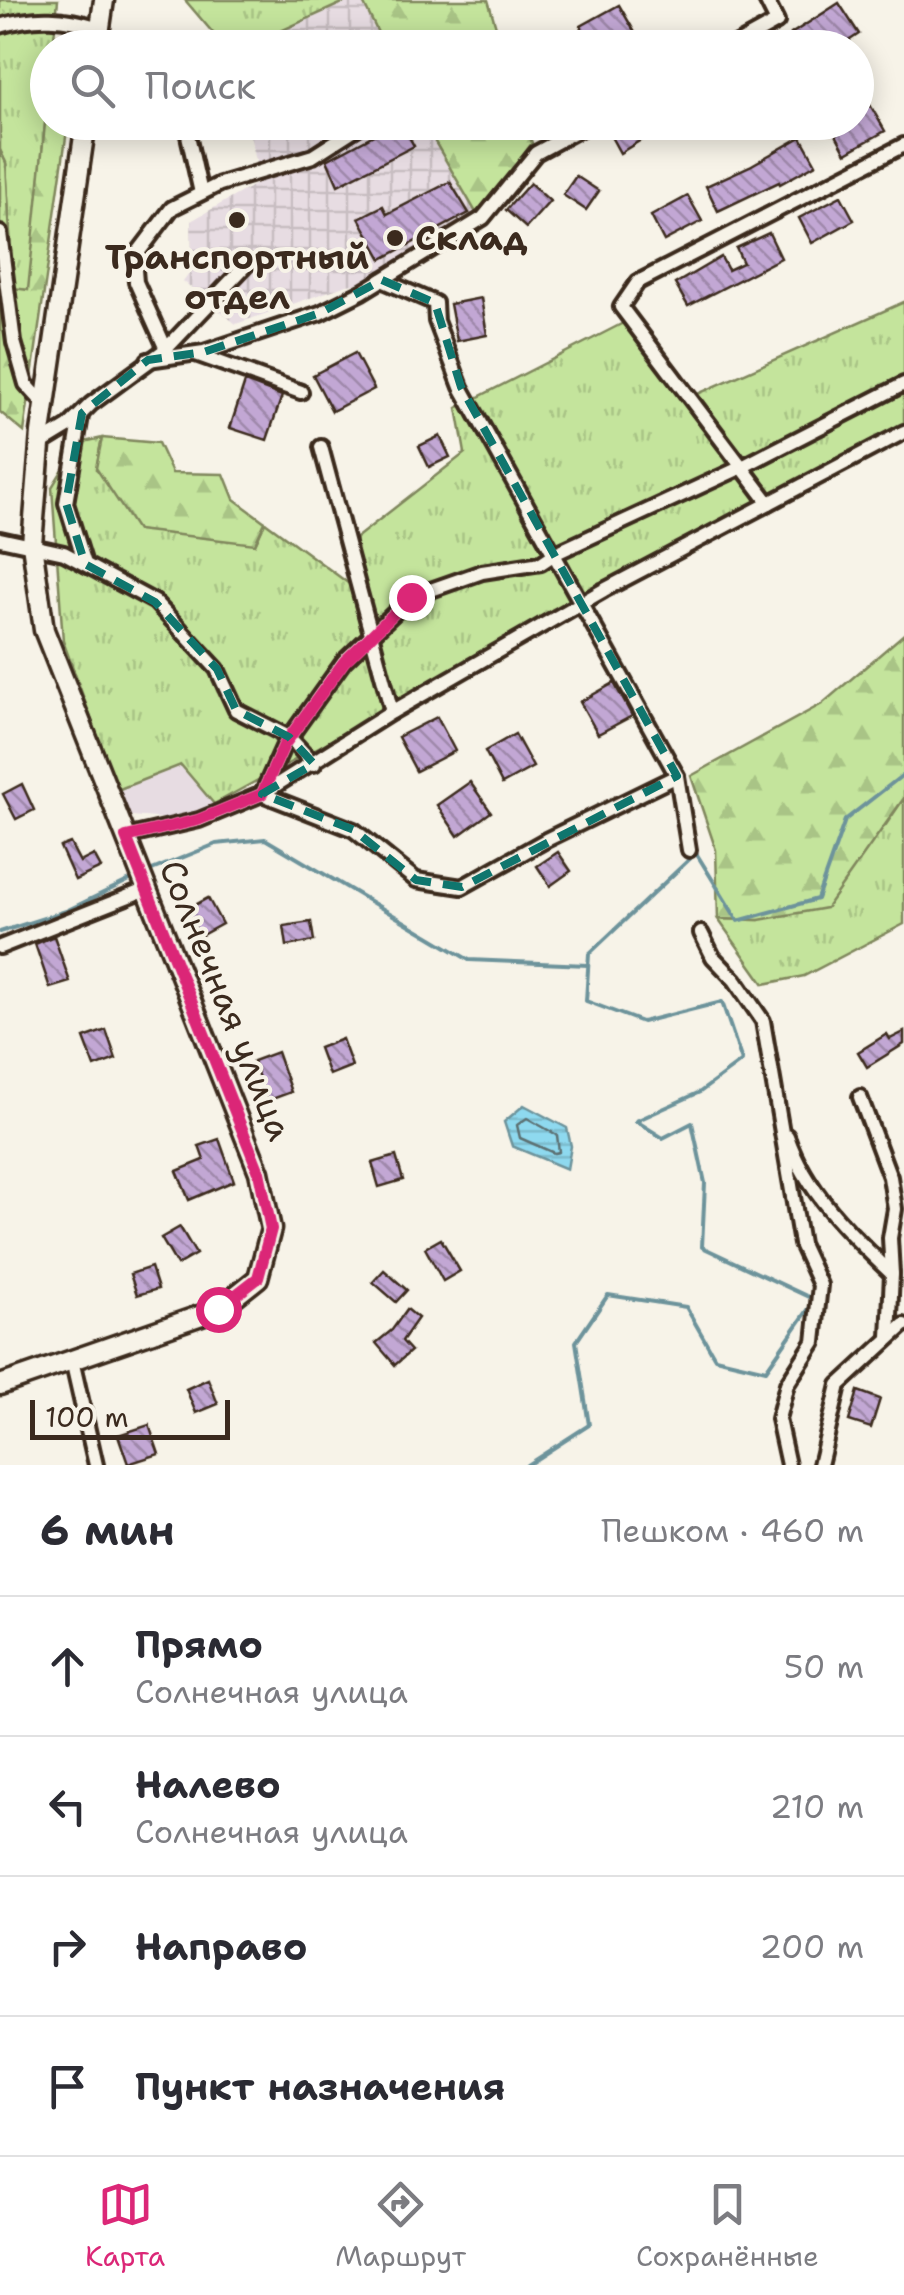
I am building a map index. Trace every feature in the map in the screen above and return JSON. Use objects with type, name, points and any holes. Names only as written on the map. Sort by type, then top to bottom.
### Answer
[{"type":"street","points":[[99,30],[104,0]]},
{"type":"street","points":[[763,30],[777,22],[766,0]]},
{"type":"street","points":[[0,26],[26,18],[68,18],[86,30]]},
{"type":"street","name":"Солнечная улица","points":[[0,1385],[218,1309],[258,1278],[271,1229],[259,1172],[44,630],[32,544],[40,444],[83,140]]},
{"type":"street","points":[[189,140],[201,193]]},
{"type":"street","points":[[166,350],[136,282],[134,258],[172,208],[220,184],[313,156],[338,140]]},
{"type":"street","points":[[148,360],[194,354],[320,314],[483,218],[536,153],[560,140]]},
{"type":"street","points":[[768,503],[621,307],[638,282],[904,145]]},
{"type":"street","points":[[0,234],[14,342],[26,384],[45,405]]},
{"type":"street","points":[[40,444],[68,427],[148,360],[166,350],[248,263]]},
{"type":"street","points":[[382,280],[435,303],[436,320],[462,386],[677,776],[689,850]]},
{"type":"street","points":[[194,354],[301,392]]},
{"type":"street","points":[[262,794],[289,738],[344,662],[411,597],[482,572],[541,563],[904,384]]},
{"type":"street","points":[[82,414],[66,503],[86,564]]},
{"type":"street","points":[[126,837],[198,820],[262,794],[392,712],[904,432]]},
{"type":"street","points":[[321,446],[392,712]]},
{"type":"street","points":[[0,539],[64,553],[155,602],[217,669],[236,710],[289,738],[314,764]]},
{"type":"street","points":[[262,794],[354,830],[416,880],[462,887],[546,840],[677,776]]},
{"type":"street","points":[[0,946],[147,889]]},
{"type":"street","points":[[701,933],[713,957],[735,980],[762,1021],[801,1244],[820,1285],[814,1342],[787,1384],[778,1419],[788,1465]]},
{"type":"street","points":[[860,1097],[890,1176],[895,1208],[890,1238],[889,1337]]},
{"type":"street","points":[[776,1105],[798,1166],[851,1235],[892,1274]]},
{"type":"street","points":[[820,1465],[839,1385],[904,1325]]},
{"type":"street","points":[[72,1360],[96,1465]]},
{"type":"highlighted area","points":[[382,280],[435,303],[461,387],[677,776],[462,887],[416,880],[354,830],[262,794],[314,764],[289,737],[236,710],[217,669],[155,602],[85,564],[66,503],[82,413],[148,360],[204,352],[320,313]]},
{"type":"shaded area","points":[[349,0],[362,0],[377,30],[283,30]]},
{"type":"shaded area","points":[[251,140],[434,140],[478,216],[382,280],[347,285],[236,324],[183,281],[192,269],[191,221],[261,181]]},
{"type":"shaded area","points":[[181,765],[214,804],[194,821],[131,816],[117,790]]},
{"type":"green space","points":[[0,0],[58,0],[55,30],[30,30],[30,140],[44,140],[29,290],[13,289],[6,163],[0,150]]},
{"type":"green space","points":[[185,0],[349,0],[283,30],[211,30]]},
{"type":"green space","points":[[362,0],[488,0],[497,30],[377,30]]},
{"type":"green space","points":[[43,140],[66,140],[24,432],[0,412],[0,150],[6,163],[13,288],[28,290]]},
{"type":"green space","points":[[434,140],[531,140],[532,143],[478,216]]},
{"type":"green space","points":[[904,302],[904,429],[214,804],[181,765],[117,790],[63,641],[52,487],[79,443],[102,438],[96,469],[255,544],[265,522],[348,583],[356,538],[465,453],[457,408],[635,317],[691,397]]},
{"type":"green space","points":[[102,438],[158,443],[172,473],[224,474],[234,499],[265,522],[255,544],[137,530],[96,468]]},
{"type":"green space","points":[[904,634],[904,798],[826,908],[759,920],[718,919],[716,850],[691,776],[822,704]]},
{"type":"green space","points":[[904,798],[904,924],[804,976],[764,984],[718,919],[759,920],[885,826]]},
{"type":"water","points":[[524,1105],[567,1128],[571,1146],[567,1169],[512,1146],[504,1122]]},
{"type":"building","points":[[839,3],[856,30],[797,30]]},
{"type":"building","points":[[619,5],[633,30],[583,30],[581,26]]},
{"type":"building","points":[[874,112],[885,131],[874,137]]},
{"type":"building","points":[[364,140],[411,140],[414,146],[338,185],[327,160]]},
{"type":"building","points":[[613,140],[641,140],[620,153]]},
{"type":"building","points":[[796,140],[803,140],[816,164],[718,211],[706,186]]},
{"type":"building","points":[[839,140],[869,140],[846,153]]},
{"type":"building","points":[[576,176],[599,191],[586,210],[563,195]]},
{"type":"building","name":"Склад","points":[[450,182],[469,213],[382,259],[359,218],[383,206],[387,214]]},
{"type":"building","points":[[530,183],[550,201],[526,228],[506,210]]},
{"type":"building","points":[[688,196],[702,221],[664,241],[651,216]]},
{"type":"building","points":[[841,196],[854,220],[812,243],[799,218]]},
{"type":"building","points":[[769,233],[781,258],[688,306],[675,284],[721,257],[728,270],[743,263],[736,248]]},
{"type":"building","points":[[481,298],[487,335],[457,341],[450,304]]},
{"type":"building","points":[[355,353],[374,389],[332,411],[313,375]]},
{"type":"building","points":[[245,382],[282,396],[267,440],[230,428]]},
{"type":"building","points":[[440,436],[450,457],[429,467],[419,446]]},
{"type":"building","points":[[614,683],[632,716],[598,734],[580,702]]},
{"type":"building","points":[[437,717],[455,751],[416,771],[398,737]]},
{"type":"building","points":[[515,734],[533,767],[502,784],[485,751]]},
{"type":"building","points":[[470,782],[491,812],[458,836],[437,805]]},
{"type":"building","points":[[22,784],[34,810],[16,819],[3,794]]},
{"type":"building","points":[[70,843],[80,862],[94,855],[101,868],[75,880],[60,847]]},
{"type":"building","points":[[558,852],[571,871],[550,886],[537,866]]},
{"type":"building","points":[[208,898],[222,924],[200,936],[186,910]]},
{"type":"building","points":[[311,922],[314,941],[287,946],[284,926]]},
{"type":"building","points":[[54,936],[70,982],[50,988],[35,944]]},
{"type":"building","points":[[106,1030],[116,1059],[95,1067],[84,1038]]},
{"type":"building","points":[[904,1032],[904,1044],[867,1067],[858,1052],[887,1034],[890,1039]]},
{"type":"building","points":[[342,1039],[352,1066],[329,1075],[319,1048]]},
{"type":"building","points":[[277,1052],[291,1092],[267,1101],[253,1061]]},
{"type":"building","points":[[219,1139],[234,1181],[189,1200],[177,1171],[204,1160],[199,1146]]},
{"type":"building","points":[[396,1156],[403,1180],[379,1187],[372,1163]]},
{"type":"building","points":[[180,1227],[196,1254],[177,1265],[161,1238]]},
{"type":"building","points":[[441,1239],[460,1271],[443,1281],[425,1248]]},
{"type":"building","points":[[151,1267],[158,1289],[137,1295],[130,1274]]},
{"type":"building","points":[[384,1270],[407,1290],[396,1302],[373,1282]]},
{"type":"building","points":[[407,1309],[418,1318],[402,1341],[411,1351],[395,1365],[376,1343],[392,1330]]},
{"type":"building","points":[[208,1379],[218,1404],[196,1413],[186,1389]]},
{"type":"building","points":[[858,1391],[880,1399],[871,1428],[849,1421]]},
{"type":"building","points":[[149,1425],[159,1454],[128,1464],[118,1435]]},
{"type":"waterway","points":[[527,1465],[589,1425],[576,1342],[608,1295],[686,1307],[715,1358],[766,1370],[815,1300],[702,1247],[705,1183],[692,1123],[663,1138],[636,1121],[700,1092],[742,1061],[722,1002],[642,1022],[586,1001],[589,954],[696,853],[738,921],[817,899],[845,820],[904,774]]},
{"type":"waterway","points":[[147,872],[216,844],[265,839],[469,960],[588,965]]},
{"type":"waterway","points":[[0,932],[66,911],[134,878]]},
{"type":"place","name":"Транспортный отдел","points":[[237,220]]},
{"type":"place","name":"Склад","points":[[395,238]]},
{"type":"route","points":[[218,1309],[258,1278],[271,1229],[259,1172],[126,837],[198,820],[262,794],[284,745],[344,662],[411,597]]}]
